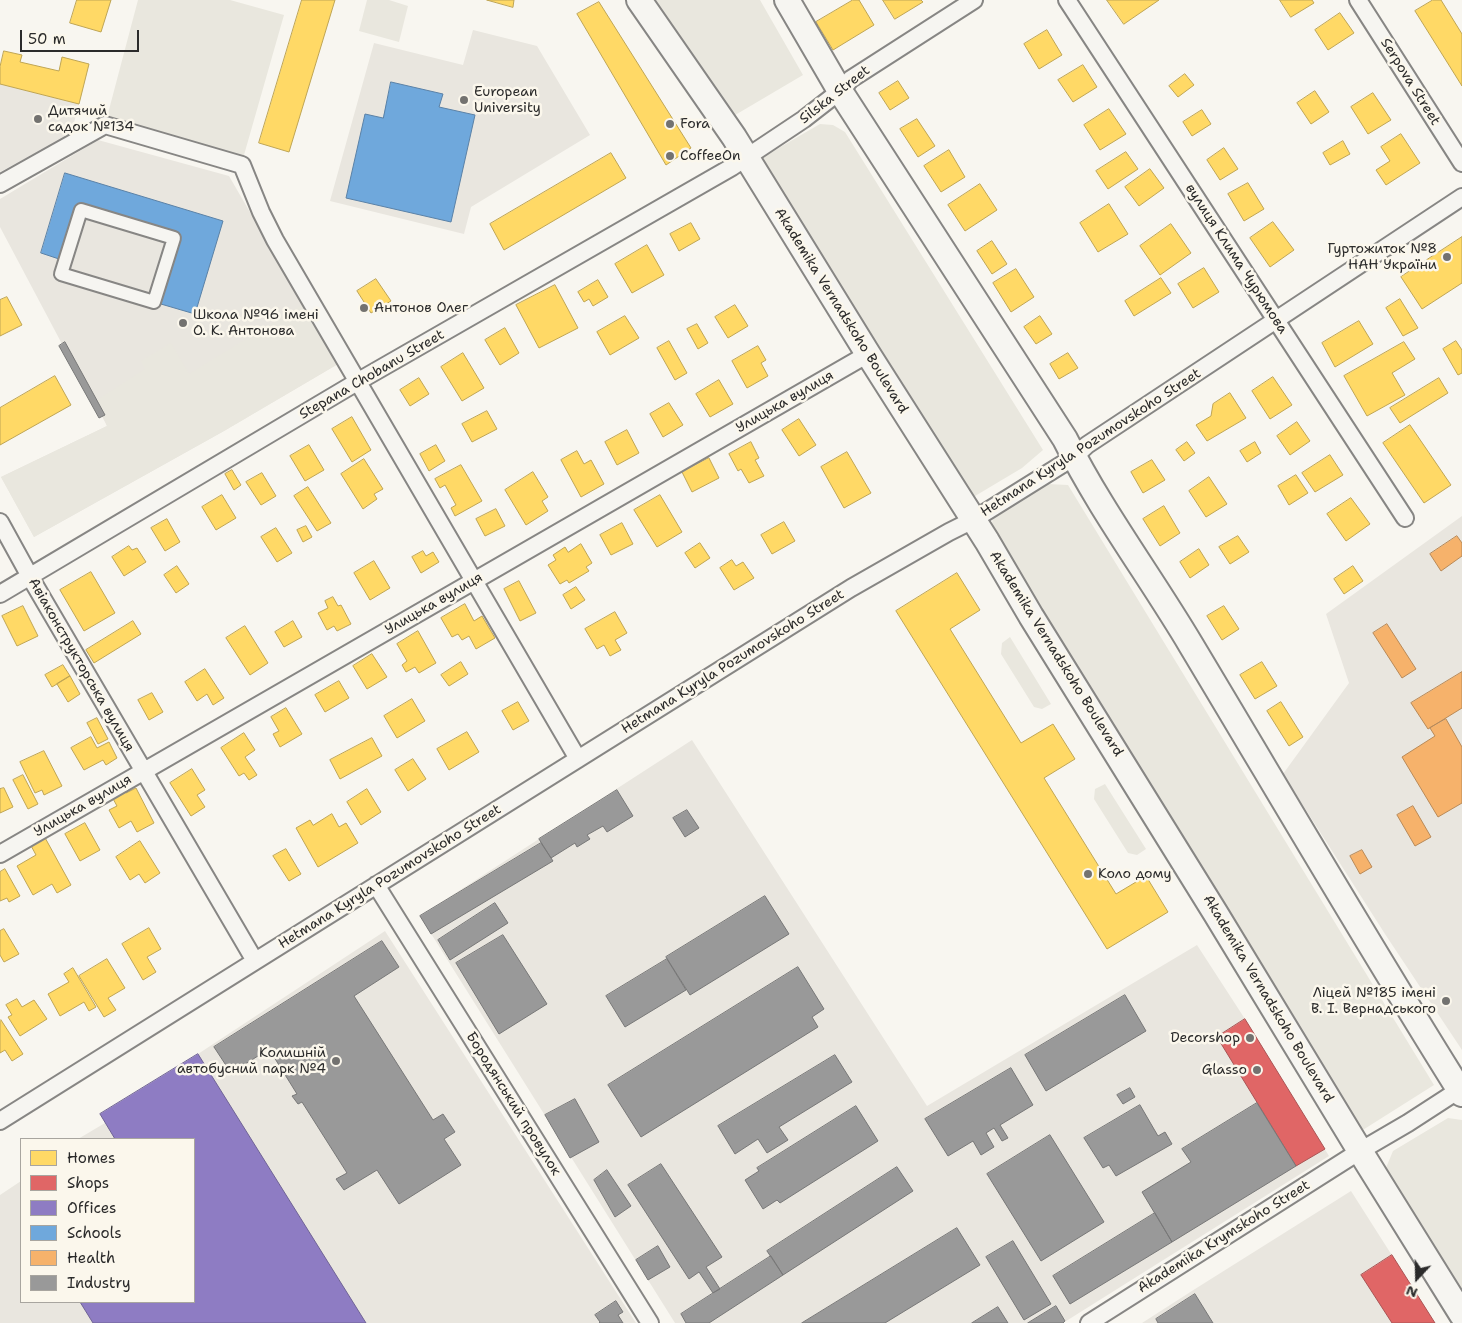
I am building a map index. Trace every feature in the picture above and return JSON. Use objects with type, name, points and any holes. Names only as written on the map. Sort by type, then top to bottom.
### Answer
[{"type":"main road","name":"Akademika Vernadskoho Boulevard","points":[[639,0],[714,107],[973,520],[1462,1315]]},
{"type":"main road","points":[[787,0],[840,91],[1059,430],[1086,479],[1171,612],[1371,947],[1461,1090]]},
{"type":"street","name":"Silska Street","points":[[745,157],[804,119],[840,91],[851,79],[974,0]]},
{"type":"street","name":"вулиця Клима Чурюмова","points":[[1067,0],[1405,518]]},
{"type":"street","name":"Serpova Street","points":[[1358,0],[1462,164]]},
{"type":"street","points":[[0,184],[105,125],[242,165],[261,212],[275,240],[578,759]]},
{"type":"street","name":"Stepana Chobanu Street","points":[[0,594],[30,578],[358,382],[667,206],[745,157]]},
{"type":"street","name":"Hetmana Kyryla Pozumovskoho Street","points":[[0,1121],[851,588],[948,532],[973,520],[1074,457],[1087,445],[1462,197]]},
{"type":"street","points":[[81,210],[174,238],[154,302],[62,274],[81,210]]},
{"type":"street","name":"Улицька вулиця","points":[[0,854],[868,354]]},
{"type":"street","name":"Авіаконструкторська вулиця","points":[[0,522],[30,578],[255,962]]},
{"type":"street","name":"Бородянський провулок","points":[[376,885],[650,1323]]},
{"type":"street","name":"Akademika Krymskoho Street","points":[[1089,1323],[1360,1151],[1461,1090]]},
{"type":"shaded area","points":[[138,0],[230,0],[284,15],[242,162],[106,121]]},
{"type":"shaded area","points":[[367,0],[389,0],[408,6],[399,42],[359,31]]},
{"type":"shaded area","points":[[644,0],[760,0],[803,75],[725,121]]},
{"type":"shaded area","name":"European University","points":[[473,30],[537,46],[590,135],[471,207],[464,234],[330,201],[374,43],[463,65]]},
{"type":"shaded area","name":"Дитячий садок №134","points":[[0,84],[79,104],[71,134],[0,172]]},
{"type":"shaded area","points":[[820,124],[833,125],[845,132],[1043,450],[1022,468],[965,502],[758,167],[765,156]]},
{"type":"shaded area","name":"Школа №96 імені О. К. Антонова","points":[[98,140],[229,176],[338,364],[224,431],[34,537],[1,477],[107,426],[0,227],[0,199]]},
{"type":"shaded area","points":[[303,304],[338,364],[224,431],[34,537],[1,477],[107,426],[97,400],[145,369],[141,361],[171,343],[189,374]]},
{"type":"shaded area","points":[[1047,484],[1068,485],[1434,1085],[1358,1133],[990,533],[993,518]]},
{"type":"shaded area","points":[[1462,516],[1462,1050],[1283,774],[1349,683],[1326,614]]},
{"type":"shaded area","points":[[1010,637],[1051,704],[1042,709],[1034,707],[1001,654],[1002,643]]},
{"type":"shaded area","points":[[692,740],[927,1106],[1197,945],[1329,1156],[1063,1323],[675,1323],[420,916]]},
{"type":"shaded area","points":[[1105,784],[1146,849],[1137,855],[1128,853],[1094,799],[1095,789]]},
{"type":"shaded area","points":[[385,931],[636,1323],[0,1323],[0,1195],[20,1182],[20,1303],[195,1303],[195,1138],[80,1138],[105,1123],[100,1114],[198,1054]]},
{"type":"shaded area","points":[[1448,1118],[1462,1120],[1462,1300],[1383,1175],[1393,1151]]},
{"type":"shaded area","points":[[1351,1191],[1435,1323],[1142,1323],[1195,1289]]},
{"type":"building: Homes","points":[[77,0],[111,0],[101,32],[70,23]]},
{"type":"building: Homes","points":[[302,0],[335,0],[289,152],[259,143]]},
{"type":"building: Homes","points":[[487,0],[514,0],[513,7]]},
{"type":"building: Homes","points":[[853,0],[859,0],[874,25],[833,50],[816,22]]},
{"type":"building: Homes","points":[[883,0],[921,0],[923,2],[895,19]]},
{"type":"building: Homes","points":[[1107,0],[1159,0],[1124,24]]},
{"type":"building: Homes","points":[[1280,0],[1312,0],[1314,3],[1291,17]]},
{"type":"building: Homes","points":[[1433,0],[1441,0],[1462,34],[1462,86],[1415,11]]},
{"type":"building: Homes","points":[[599,2],[691,148],[666,165],[577,14]]},
{"type":"building: Homes","points":[[1340,13],[1354,33],[1328,50],[1315,30]]},
{"type":"building: Homes","points":[[1047,30],[1062,55],[1039,69],[1024,44]]},
{"type":"building: Homes","points":[[4,51],[22,55],[20,62],[59,71],[62,57],[89,64],[79,104],[0,84],[0,67]]},
{"type":"building: Homes","points":[[1083,65],[1097,87],[1073,102],[1058,80]]},
{"type":"building: Homes","points":[[1185,74],[1194,85],[1178,97],[1169,86]]},
{"type":"building: Homes","points":[[898,81],[909,98],[890,110],[879,93]]},
{"type":"building: Homes","points":[[1315,91],[1329,112],[1311,124],[1297,103]]},
{"type":"building: Homes","points":[[1373,93],[1391,120],[1368,134],[1351,107]]},
{"type":"building: Homes","points":[[1109,109],[1126,134],[1100,150],[1084,125]]},
{"type":"building: Homes","points":[[1202,110],[1211,124],[1192,136],[1183,122]]},
{"type":"building: Homes","points":[[917,119],[935,146],[918,157],[900,129]]},
{"type":"building: Homes","points":[[1401,134],[1420,163],[1386,185],[1376,170],[1390,161],[1381,147]]},
{"type":"building: Homes","points":[[1343,141],[1350,154],[1330,165],[1323,153]]},
{"type":"building: Homes","points":[[1224,148],[1238,169],[1220,180],[1207,160]]},
{"type":"building: Homes","points":[[949,150],[965,177],[941,192],[924,166]]},
{"type":"building: Homes","points":[[1126,152],[1138,169],[1108,189],[1096,171]]},
{"type":"building: Homes","points":[[611,153],[626,178],[504,250],[490,224]]},
{"type":"building: Homes","points":[[1150,169],[1164,188],[1139,206],[1125,187]]},
{"type":"building: Homes","points":[[1248,183],[1264,209],[1244,221],[1228,194]]},
{"type":"building: Homes","points":[[980,184],[997,210],[965,231],[948,205]]},
{"type":"building: Homes","points":[[1109,204],[1128,234],[1098,252],[1080,223]]},
{"type":"building: Homes","points":[[1273,222],[1294,250],[1270,267],[1250,238]]},
{"type":"building: Homes","points":[[691,223],[700,239],[679,251],[670,234]]},
{"type":"building: Homes","points":[[1171,224],[1191,253],[1160,275],[1140,246]]},
{"type":"building: Homes","name":"Гуртожиток №8 НАН України","points":[[1462,237],[1462,283],[1422,309],[1401,277]]},
{"type":"building: Homes","points":[[992,241],[1007,264],[992,274],[977,251]]},
{"type":"building: Homes","points":[[647,245],[664,275],[632,293],[615,264]]},
{"type":"building: Homes","points":[[1204,268],[1219,292],[1193,308],[1178,284]]},
{"type":"building: Homes","points":[[1016,269],[1034,297],[1011,312],[993,283]]},
{"type":"building: Homes","points":[[1161,278],[1171,293],[1134,316],[1125,301]]},
{"type":"building: Homes","points":[[376,279],[391,301],[371,313],[357,291]]},
{"type":"building: Homes","points":[[598,280],[608,297],[593,306],[589,299],[584,302],[578,292]]},
{"type":"building: Homes","points":[[555,285],[578,328],[539,348],[516,305]]},
{"type":"building: Homes","points":[[7,297],[22,325],[0,336],[0,300]]},
{"type":"building: Homes","points":[[1400,299],[1418,328],[1403,336],[1386,308]]},
{"type":"building: Homes","points":[[735,305],[748,326],[728,338],[715,317]]},
{"type":"building: Homes","points":[[625,316],[639,338],[610,355],[597,332]]},
{"type":"building: Homes","points":[[1040,316],[1052,334],[1036,344],[1024,327]]},
{"type":"building: Homes","points":[[1359,321],[1373,344],[1335,367],[1322,343]]},
{"type":"building: Homes","points":[[697,324],[708,343],[698,349],[687,329]]},
{"type":"building: Homes","points":[[505,328],[519,353],[500,365],[485,340]]},
{"type":"building: Homes","points":[[669,341],[687,373],[675,380],[657,348]]},
{"type":"building: Homes","points":[[1456,341],[1462,350],[1462,373],[1458,375],[1443,349]]},
{"type":"building: Homes","points":[[1404,342],[1415,359],[1392,373],[1405,395],[1367,416],[1344,376]]},
{"type":"building: Homes","points":[[758,346],[766,360],[761,363],[768,376],[747,388],[732,361]]},
{"type":"building: Homes","points":[[463,353],[484,388],[462,401],[441,367]]},
{"type":"building: Homes","points":[[1068,353],[1078,368],[1059,379],[1050,364]]},
{"type":"building: Homes","points":[[55,376],[71,405],[0,445],[0,408]]},
{"type":"building: Homes","points":[[1273,377],[1292,405],[1270,419],[1252,391]]},
{"type":"building: Homes","points":[[419,378],[429,394],[410,406],[400,390]]},
{"type":"building: Homes","points":[[1439,378],[1448,393],[1400,423],[1390,408]]},
{"type":"building: Homes","points":[[719,380],[733,404],[710,417],[696,394]]},
{"type":"building: Homes","points":[[1230,393],[1246,418],[1207,441],[1196,425],[1211,416],[1213,404]]},
{"type":"building: Homes","points":[[669,403],[683,425],[663,437],[650,414]]},
{"type":"building: Homes","points":[[487,411],[497,429],[472,442],[462,424]]},
{"type":"building: Homes","points":[[352,417],[371,450],[352,462],[332,429]]},
{"type":"building: Homes","points":[[799,419],[816,445],[799,456],[782,430]]},
{"type":"building: Homes","points":[[1297,422],[1310,441],[1290,455],[1277,436]]},
{"type":"building: Homes","points":[[1410,425],[1451,485],[1424,503],[1383,443]]},
{"type":"building: Homes","points":[[627,430],[639,453],[617,465],[605,442]]},
{"type":"building: Homes","points":[[751,442],[759,458],[755,460],[764,476],[749,483],[741,469],[738,471],[729,454]]},
{"type":"building: Homes","points":[[1187,442],[1195,453],[1184,461],[1176,450]]},
{"type":"building: Homes","points":[[1255,442],[1261,453],[1247,462],[1240,451]]},
{"type":"building: Homes","points":[[309,445],[324,470],[305,481],[290,456]]},
{"type":"building: Homes","points":[[436,445],[445,461],[429,471],[420,454]]},
{"type":"building: Homes","points":[[577,451],[584,464],[591,460],[604,484],[581,497],[561,460]]},
{"type":"building: Homes","points":[[847,452],[871,493],[844,508],[821,467]]},
{"type":"building: Homes","points":[[1330,455],[1343,475],[1315,492],[1302,473]]},
{"type":"building: Homes","points":[[709,458],[719,478],[692,492],[682,472]]},
{"type":"building: Homes","points":[[364,459],[383,489],[374,494],[377,499],[363,509],[341,474]]},
{"type":"building: Homes","points":[[1152,460],[1165,480],[1143,493],[1131,472]]},
{"type":"building: Homes","points":[[461,465],[482,501],[455,516],[451,508],[456,505],[445,485],[440,488],[435,479]]},
{"type":"building: Homes","points":[[232,470],[241,485],[234,490],[225,474]]},
{"type":"building: Homes","points":[[533,472],[548,497],[542,501],[548,511],[526,525],[505,490]]},
{"type":"building: Homes","points":[[262,473],[276,496],[261,505],[246,482]]},
{"type":"building: Homes","points":[[1296,475],[1308,493],[1289,505],[1278,486]]},
{"type":"building: Homes","points":[[1209,477],[1227,504],[1206,517],[1189,491]]},
{"type":"building: Homes","points":[[308,487],[331,523],[317,531],[294,496]]},
{"type":"building: Homes","points":[[222,495],[236,518],[216,530],[202,507]]},
{"type":"building: Homes","points":[[660,495],[682,532],[657,547],[634,510]]},
{"type":"building: Homes","points":[[1351,498],[1370,524],[1346,541],[1327,514]]},
{"type":"building: Homes","points":[[1164,506],[1180,533],[1160,546],[1143,519]]},
{"type":"building: Homes","points":[[496,509],[505,526],[485,536],[476,519]]},
{"type":"building: Homes","points":[[167,519],[180,542],[165,551],[151,528]]},
{"type":"building: Homes","points":[[784,522],[795,541],[772,554],[761,535]]},
{"type":"building: Homes","points":[[622,523],[633,544],[611,555],[600,535]]},
{"type":"building: Homes","points":[[306,526],[312,537],[303,542],[297,530]]},
{"type":"building: Homes","points":[[276,528],[292,553],[277,562],[261,537]]},
{"type":"building: Homes","points":[[1238,536],[1249,552],[1230,564],[1219,547]]},
{"type":"building: Homes","points":[[700,543],[710,558],[695,568],[685,553]]},
{"type":"building: Homes","points":[[581,544],[592,563],[586,567],[589,571],[569,583],[567,580],[560,584],[548,565],[556,560],[553,555],[565,547],[568,552]]},
{"type":"building: Homes","points":[[129,546],[132,550],[137,548],[146,562],[124,576],[112,557]]},
{"type":"building: Homes","points":[[1199,549],[1209,565],[1190,578],[1180,562]]},
{"type":"building: Homes","points":[[423,551],[426,556],[433,552],[439,562],[421,573],[412,557]]},
{"type":"building: Homes","points":[[732,560],[736,566],[743,562],[754,578],[734,590],[720,568]]},
{"type":"building: Homes","points":[[374,561],[390,588],[370,600],[354,573]]},
{"type":"building: Homes","points":[[177,566],[189,584],[176,593],[164,575]]},
{"type":"building: Homes","points":[[1353,566],[1363,581],[1344,594],[1334,579]]},
{"type":"building: Homes","points":[[91,572],[115,613],[84,631],[60,590]]},
{"type":"building: Homes","points":[[957,573],[980,610],[950,629],[1021,743],[1053,724],[1075,759],[1044,778],[1116,894],[1146,876],[1168,912],[1107,949],[896,611]]},
{"type":"building: Homes","points":[[519,581],[536,613],[520,621],[504,589]]},
{"type":"building: Homes","points":[[576,587],[585,600],[571,609],[563,595]]},
{"type":"building: Homes","points":[[333,597],[338,606],[341,605],[351,624],[337,631],[334,626],[327,630],[318,613],[328,608],[325,601]]},
{"type":"building: Homes","points":[[465,604],[474,621],[482,616],[495,638],[476,649],[469,636],[462,640],[458,634],[452,637],[441,618]]},
{"type":"building: Homes","points":[[23,606],[38,636],[17,646],[2,616]]},
{"type":"building: Homes","points":[[1224,606],[1239,629],[1222,640],[1207,616]]},
{"type":"building: Homes","points":[[615,612],[627,633],[615,640],[621,650],[610,656],[604,645],[597,649],[585,629]]},
{"type":"building: Homes","points":[[133,621],[141,634],[94,663],[86,650]]},
{"type":"building: Homes","points":[[293,621],[302,637],[284,647],[275,632]]},
{"type":"building: Homes","points":[[245,626],[268,663],[250,675],[226,638]]},
{"type":"building: Homes","points":[[418,631],[436,663],[419,673],[415,667],[406,672],[402,665],[407,661],[397,644]]},
{"type":"building: Homes","points":[[372,654],[387,677],[367,689],[353,666]]},
{"type":"building: Homes","points":[[461,662],[468,674],[449,686],[441,675]]},
{"type":"building: Homes","points":[[1262,662],[1277,686],[1255,699],[1240,675]]},
{"type":"building: Homes","points":[[63,665],[70,676],[52,687],[45,675]]},
{"type":"building: Homes","points":[[205,669],[224,698],[213,705],[207,694],[197,701],[185,682]]},
{"type":"building: Homes","points":[[70,676],[80,694],[68,702],[57,684]]},
{"type":"building: Homes","points":[[339,681],[349,698],[325,712],[315,695]]},
{"type":"building: Homes","points":[[152,693],[163,712],[149,720],[138,700]]},
{"type":"building: Homes","points":[[412,699],[425,721],[397,738],[384,716]]},
{"type":"building: Homes","points":[[518,702],[529,721],[513,730],[502,711]]},
{"type":"building: Homes","points":[[1281,702],[1303,737],[1289,746],[1267,711]]},
{"type":"building: Homes","points":[[286,708],[302,734],[280,747],[273,734],[279,731],[271,717]]},
{"type":"building: Homes","points":[[97,718],[108,739],[98,744],[87,723]]},
{"type":"building: Homes","points":[[467,732],[479,752],[449,770],[437,749]]},
{"type":"building: Homes","points":[[244,733],[255,750],[245,757],[257,775],[249,780],[244,773],[239,776],[221,748]]},
{"type":"building: Homes","points":[[91,737],[97,748],[109,742],[117,758],[106,765],[103,760],[84,770],[71,748]]},
{"type":"building: Homes","points":[[372,738],[382,756],[340,779],[330,760]]},
{"type":"building: Homes","points":[[44,751],[62,786],[44,795],[42,790],[35,793],[20,762]]},
{"type":"building: Homes","points":[[413,759],[426,779],[408,791],[395,770]]},
{"type":"building: Homes","points":[[192,769],[205,790],[197,795],[205,807],[191,816],[170,783]]},
{"type":"building: Homes","points":[[23,775],[38,804],[28,809],[13,780]]},
{"type":"building: Homes","points":[[4,788],[13,807],[0,813],[0,789]]},
{"type":"building: Homes","points":[[123,788],[126,793],[136,788],[154,823],[137,832],[131,821],[119,828],[109,810],[117,806],[111,795]]},
{"type":"building: Homes","points":[[367,789],[381,812],[361,825],[347,802]]},
{"type":"building: Homes","points":[[332,814],[339,827],[346,823],[358,843],[318,867],[296,828],[310,820],[313,825]]},
{"type":"building: Homes","points":[[85,823],[100,850],[80,861],[65,834]]},
{"type":"building: Homes","points":[[43,834],[71,885],[57,893],[52,884],[33,895],[17,866],[36,855],[29,842]]},
{"type":"building: Homes","points":[[140,841],[160,873],[145,883],[139,874],[130,880],[116,857]]},
{"type":"building: Homes","points":[[286,849],[301,874],[289,881],[273,856]]},
{"type":"building: Homes","points":[[5,869],[20,896],[9,902],[7,898],[0,901],[0,872]]},
{"type":"building: Homes","points":[[149,928],[161,949],[147,957],[156,972],[143,980],[122,944]]},
{"type":"building: Homes","points":[[4,929],[19,954],[4,962],[0,955],[0,931]]},
{"type":"building: Homes","points":[[107,959],[125,988],[108,998],[116,1010],[104,1017],[79,976]]},
{"type":"building: Homes","points":[[73,968],[96,1007],[89,1011],[84,1002],[60,1016],[48,994],[69,982],[64,974]]},
{"type":"building: Homes","points":[[17,999],[22,1007],[34,1000],[47,1019],[20,1036],[8,1017],[12,1015],[6,1005]]},
{"type":"building: Homes","points":[[1,1020],[23,1054],[12,1061],[5,1050],[0,1053]]},
{"type":"building: Shops","name":"Glasso","points":[[1245,1019],[1325,1149],[1296,1166],[1217,1037]]},
{"type":"building: Shops","points":[[1392,1255],[1435,1323],[1392,1323],[1361,1275]]},
{"type":"building: Offices","points":[[198,1054],[366,1323],[93,1323],[81,1303],[195,1303],[195,1138],[114,1138],[100,1114]]},
{"type":"building: Schools","points":[[391,82],[443,94],[439,107],[475,115],[451,222],[346,198],[365,114],[383,118]]},
{"type":"building: Schools","points":[[65,173],[223,221],[195,314],[154,302],[174,238],[81,210],[65,261],[41,253]]},
{"type":"building: Health","points":[[1457,536],[1462,543],[1462,556],[1441,571],[1430,554]]},
{"type":"building: Health","points":[[1387,624],[1416,669],[1402,678],[1373,633]]},
{"type":"building: Health","points":[[1462,672],[1462,708],[1428,729],[1411,703]]},
{"type":"building: Health","points":[[1446,719],[1462,747],[1462,803],[1438,817],[1402,757],[1435,736],[1430,728]]},
{"type":"building: Health","points":[[1413,806],[1431,837],[1415,846],[1397,815]]},
{"type":"building: Health","points":[[1362,850],[1372,867],[1360,874],[1350,856]]},
{"type":"building: Industry","points":[[65,342],[105,415],[99,418],[59,346]]},
{"type":"building: Industry","points":[[617,790],[633,816],[607,832],[603,826],[587,835],[590,839],[577,847],[575,843],[551,858],[539,839]]},
{"type":"building: Industry","points":[[687,810],[699,828],[685,837],[673,818]]},
{"type":"building: Industry","points":[[541,843],[553,861],[431,934],[420,916]]},
{"type":"building: Industry","points":[[765,896],[789,934],[690,995],[666,957]]},
{"type":"building: Industry","points":[[495,903],[508,923],[450,960],[438,940]]},
{"type":"building: Industry","points":[[503,935],[547,1004],[499,1034],[456,963]]},
{"type":"building: Industry","name":"Колишній автобусний парк №4","points":[[382,941],[399,967],[354,996],[433,1120],[443,1114],[455,1132],[444,1139],[461,1165],[399,1204],[377,1170],[344,1190],[336,1179],[347,1173],[302,1102],[298,1104],[292,1096],[297,1094],[269,1049],[231,1073],[214,1047]]},
{"type":"building: Industry","points":[[667,959],[686,990],[625,1027],[606,996]]},
{"type":"building: Industry","points":[[798,967],[824,1009],[812,1017],[818,1027],[641,1137],[608,1085]]},
{"type":"building: Industry","points":[[1125,995],[1146,1031],[1046,1091],[1025,1055]]},
{"type":"building: Industry","points":[[835,1055],[852,1082],[779,1127],[788,1140],[767,1153],[758,1139],[735,1154],[718,1126]]},
{"type":"building: Industry","points":[[1011,1068],[1033,1105],[1000,1125],[1008,1138],[1002,1141],[994,1128],[986,1133],[994,1147],[981,1155],[973,1141],[948,1156],[925,1119]]},
{"type":"building: Industry","points":[[1130,1088],[1135,1097],[1123,1104],[1117,1095]]},
{"type":"building: Industry","points":[[575,1099],[599,1142],[570,1158],[545,1115]]},
{"type":"building: Industry","points":[[1257,1103],[1296,1166],[1172,1242],[1142,1192],[1191,1162],[1182,1149]]},
{"type":"building: Industry","points":[[1140,1105],[1158,1136],[1165,1132],[1172,1144],[1116,1176],[1109,1165],[1103,1168],[1084,1138]]},
{"type":"building: Industry","points":[[856,1106],[878,1141],[780,1203],[777,1200],[763,1209],[745,1180],[759,1171],[757,1168]]},
{"type":"building: Industry","points":[[1050,1135],[1104,1222],[1041,1261],[987,1174]]},
{"type":"building: Industry","points":[[661,1164],[722,1257],[706,1267],[720,1289],[713,1293],[699,1272],[689,1279],[628,1185]]},
{"type":"building: Industry","points":[[897,1167],[913,1191],[783,1275],[767,1251]]},
{"type":"building: Industry","points":[[607,1170],[631,1206],[615,1217],[594,1180]]},
{"type":"building: Industry","points":[[1155,1213],[1172,1242],[1070,1304],[1053,1276]]},
{"type":"building: Industry","points":[[957,1228],[980,1265],[885,1323],[802,1323]]},
{"type":"building: Industry","points":[[1013,1241],[1051,1304],[1024,1320],[986,1257]]},
{"type":"building: Industry","points":[[658,1246],[670,1267],[648,1280],[636,1260]]},
{"type":"building: Industry","points":[[771,1256],[783,1275],[709,1323],[686,1323],[681,1314]]},
{"type":"building: Industry","points":[[1195,1294],[1213,1323],[1158,1323],[1156,1319]]},
{"type":"building: Industry","points":[[616,1301],[623,1312],[618,1315],[623,1323],[599,1323],[595,1315]]},
{"type":"building: Industry","points":[[1056,1306],[1065,1321],[1063,1323],[1028,1323]]},
{"type":"building: Industry","points":[[998,1307],[1008,1323],[972,1323]]},
{"type":"place","name":"European University","points":[[464,100]]},
{"type":"place","name":"Дитячий садок №134","points":[[38,119]]},
{"type":"place","name":"Fora","points":[[670,124]]},
{"type":"place","name":"CoffeeOn","points":[[670,156]]},
{"type":"place","name":"Гуртожиток №8 НАН України","points":[[1447,257]]},
{"type":"place","name":"Антонов Олег","points":[[364,308]]},
{"type":"place","name":"Школа №96 імені О. К. Антонова","points":[[183,323]]},
{"type":"place","name":"Коло дому","points":[[1088,874]]},
{"type":"place","name":"Ліцей №185 імені В. І. Вернадського","points":[[1446,1001]]},
{"type":"place","name":"Decorshop","points":[[1250,1038]]},
{"type":"place","name":"Колишній автобусний парк №4","points":[[336,1061]]},
{"type":"place","name":"Glasso","points":[[1257,1070]]}]
